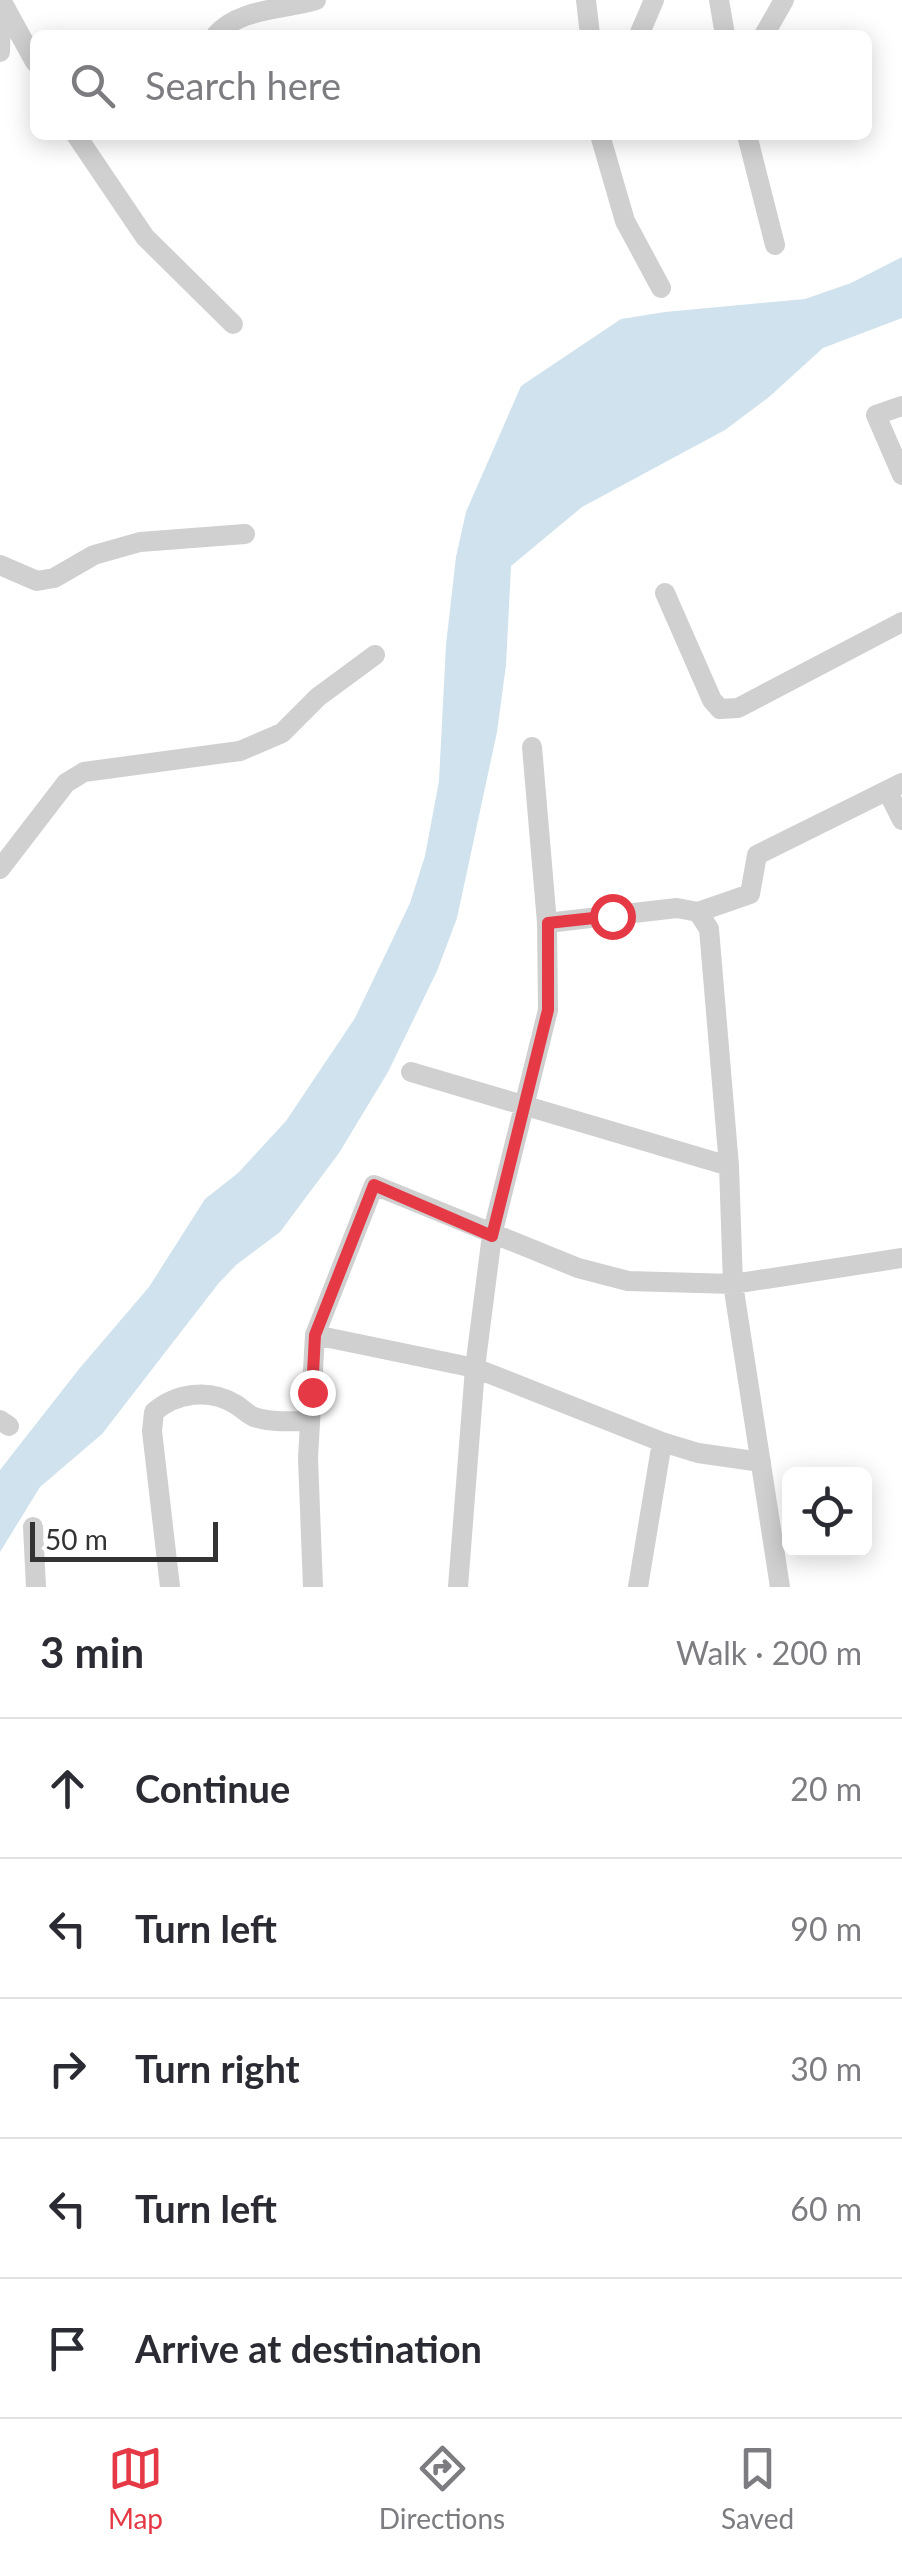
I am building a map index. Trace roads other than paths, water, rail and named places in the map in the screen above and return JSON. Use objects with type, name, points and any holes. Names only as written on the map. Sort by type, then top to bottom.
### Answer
[{"type":"street","points":[[220,30],[244,16],[316,0]]},
{"type":"street","points":[[586,0],[589,30]]},
{"type":"street","points":[[641,30],[654,0]]},
{"type":"street","points":[[719,0],[725,30]]},
{"type":"street","points":[[767,30],[784,0]]},
{"type":"street","points":[[0,52],[1,1]]},
{"type":"street","points":[[1,1],[30,53]]},
{"type":"street","points":[[83,140],[145,237],[233,324]]},
{"type":"street","points":[[603,140],[625,221],[661,288]]},
{"type":"street","points":[[747,140],[775,245]]},
{"type":"street","points":[[902,406],[876,415],[902,475]]},
{"type":"street","points":[[0,565],[37,581],[54,578],[94,555],[140,542],[245,534]]},
{"type":"street","points":[[665,593],[712,700],[720,709],[738,708],[902,622]]},
{"type":"street","points":[[0,869],[66,783],[84,772],[240,751],[282,733],[318,697],[375,655]]},
{"type":"street","points":[[458,1587],[475,1368],[492,1236],[548,1010],[548,923],[532,747]]},
{"type":"street","points":[[548,923],[678,908],[698,912],[750,894],[757,854],[895,788],[902,820]]},
{"type":"street","points":[[698,912],[709,929],[730,1166],[734,1284],[780,1587]]},
{"type":"street","points":[[411,1072],[730,1166]]},
{"type":"street","points":[[312,1587],[308,1458],[315,1335],[374,1185],[492,1236],[578,1268],[628,1281],[734,1284],[902,1258]]},
{"type":"street","points":[[315,1335],[475,1368],[662,1442],[698,1453],[761,1462]]},
{"type":"street","points":[[170,1587],[152,1431],[154,1412],[168,1400],[200,1393],[232,1402],[252,1416],[272,1421],[310,1421]]},
{"type":"street","points":[[638,1587],[662,1442]]},
{"type":"street","points":[[33,1526],[36,1587]]},
{"type":"water","points":[[902,257],[902,318],[823,348],[725,430],[582,507],[511,566],[506,665],[497,732],[457,918],[437,971],[388,1072],[339,1153],[280,1232],[218,1284],[102,1434],[40,1487],[0,1552],[0,1470],[149,1287],[205,1199],[238,1173],[286,1121],[355,1018],[410,903],[425,856],[439,781],[446,645],[456,557],[466,512],[521,386],[621,319],[805,299],[851,283]]}]
